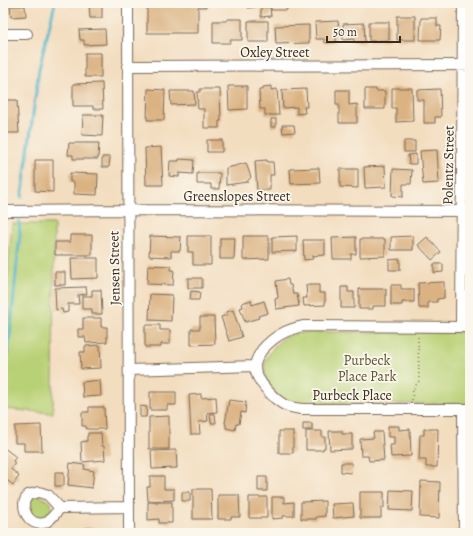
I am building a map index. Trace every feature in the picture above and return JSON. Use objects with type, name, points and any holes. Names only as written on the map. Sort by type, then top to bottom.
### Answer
[{"type":"street","name":"Jensen Street","points":[[128,3],[128,533]]},
{"type":"street","name":"Polentz Street","points":[[464,3],[467,65],[465,327]]},
{"type":"street","points":[[3,34],[27,34]]},
{"type":"street","name":"Oxley Street","points":[[127,66],[467,65]]},
{"type":"street","name":"Greenslopes Street","points":[[3,211],[466,211]]},
{"type":"street","points":[[129,370],[255,366],[256,359],[267,344],[275,337],[293,328],[304,326],[465,327]]},
{"type":"street","name":"Purbeck Place","points":[[255,366],[258,378],[270,393],[286,406],[294,408],[466,409]]},
{"type":"street","points":[[464,533],[466,409]]},
{"type":"street","points":[[60,508],[129,507]]},
{"type":"path","points":[[412,409],[413,389],[419,381],[418,327]]},
{"type":"green space","points":[[12,224],[54,224],[53,413],[3,409],[3,327]]},
{"type":"green space","name":"Purbeck Place Park","points":[[310,332],[470,332],[470,404],[298,404],[286,401],[274,391],[266,379],[265,364],[267,358],[273,348],[286,337]]},
{"type":"green space","points":[[38,495],[51,503],[50,512],[43,519],[31,517],[28,501]]},
{"type":"building","points":[[89,3],[102,3],[102,18],[90,18]]},
{"type":"building","points":[[147,3],[206,3],[206,7],[198,7],[198,33],[147,33]]},
{"type":"building","points":[[244,3],[269,3],[269,5],[257,5],[257,7],[248,8],[248,5],[244,6]]},
{"type":"building","points":[[271,3],[287,3],[287,10],[271,10]]},
{"type":"building","points":[[10,6],[25,6],[26,16],[11,17]]},
{"type":"building","points":[[261,7],[270,7],[271,16],[261,17]]},
{"type":"building","points":[[397,16],[415,16],[415,40],[397,40]]},
{"type":"building","points":[[421,18],[437,18],[437,26],[441,26],[440,40],[420,40]]},
{"type":"building","points":[[227,19],[242,19],[242,40],[230,40],[230,43],[213,43],[213,21],[227,21]]},
{"type":"building","points":[[248,21],[268,21],[268,42],[248,42]]},
{"type":"building","points":[[338,21],[339,32],[336,33],[336,42],[325,43],[324,39],[316,39],[315,22]]},
{"type":"building","points":[[369,22],[389,22],[389,40],[369,41]]},
{"type":"building","points":[[364,23],[365,42],[354,42],[354,39],[343,40],[343,24]]},
{"type":"building","points":[[309,25],[309,43],[276,44],[275,26]]},
{"type":"building","points":[[105,29],[106,44],[84,45],[84,40],[80,40],[79,30]]},
{"type":"building","points":[[85,53],[101,53],[101,77],[85,77]]},
{"type":"building","points":[[102,83],[103,109],[93,109],[93,106],[73,106],[73,84]]},
{"type":"building","points":[[228,86],[247,86],[247,109],[229,110]]},
{"type":"building","points":[[271,86],[271,90],[277,89],[279,115],[265,115],[265,109],[260,109],[259,90],[263,90],[263,87]]},
{"type":"building","points":[[392,88],[412,88],[413,121],[396,122],[396,108],[392,108]]},
{"type":"building","points":[[148,89],[165,90],[164,120],[147,120]]},
{"type":"building","points":[[200,89],[220,89],[221,121],[219,121],[219,128],[204,128],[204,109],[198,109],[197,92],[200,92]]},
{"type":"building","points":[[306,89],[307,107],[304,107],[305,113],[297,114],[297,107],[283,108],[282,90]]},
{"type":"building","points":[[365,89],[385,91],[385,109],[365,109]]},
{"type":"building","points":[[440,89],[441,117],[435,117],[435,123],[424,123],[424,100],[417,100],[417,90]]},
{"type":"building","points":[[336,90],[349,90],[349,105],[357,104],[357,123],[339,123],[339,105],[336,105]]},
{"type":"building","points":[[170,91],[194,91],[195,104],[171,105]]},
{"type":"building","points":[[3,100],[17,100],[19,133],[3,133]]},
{"type":"building","points":[[83,115],[103,115],[102,136],[82,135]]},
{"type":"building","points":[[271,119],[276,119],[276,127],[271,127]]},
{"type":"building","points":[[282,125],[294,125],[295,132],[283,133]]},
{"type":"building","points":[[207,140],[222,140],[222,152],[207,152]]},
{"type":"building","points":[[404,141],[415,141],[415,152],[404,152]]},
{"type":"building","points":[[69,143],[99,143],[98,159],[73,159],[73,155],[68,155]]},
{"type":"building","points":[[161,147],[163,185],[146,185],[145,148]]},
{"type":"building","points":[[437,150],[439,183],[423,184],[420,151]]},
{"type":"building","points":[[416,154],[416,164],[409,164],[408,155]]},
{"type":"building","points":[[102,157],[110,157],[109,167],[102,167]]},
{"type":"building","points":[[3,159],[5,159],[6,191],[3,191]]},
{"type":"building","points":[[179,159],[194,160],[193,174],[179,173],[179,177],[169,176],[170,161],[179,161]]},
{"type":"building","points":[[35,160],[53,160],[53,192],[35,191]]},
{"type":"building","points":[[267,160],[267,162],[273,162],[274,175],[270,175],[270,190],[257,190],[255,161]]},
{"type":"building","points":[[246,163],[251,177],[247,182],[226,185],[226,168]]},
{"type":"building","points":[[385,166],[386,187],[365,188],[364,167]]},
{"type":"building","points":[[319,168],[320,183],[291,184],[290,169]]},
{"type":"building","points":[[340,169],[358,169],[358,188],[340,187]]},
{"type":"building","points":[[393,169],[412,170],[411,184],[403,184],[403,197],[392,196]]},
{"type":"building","points":[[70,173],[98,174],[97,195],[74,194],[74,182],[70,182]]},
{"type":"building","points":[[197,173],[220,173],[219,189],[211,189],[211,184],[197,184]]},
{"type":"building","points":[[70,235],[92,235],[92,255],[55,255],[55,242],[70,242]]},
{"type":"building","points":[[150,236],[181,237],[180,251],[171,251],[171,257],[149,256]]},
{"type":"building","points":[[188,236],[211,236],[211,265],[193,265],[193,252],[188,252]]},
{"type":"building","points":[[243,236],[269,236],[269,259],[243,260]]},
{"type":"building","points":[[297,236],[297,251],[272,252],[272,237]]},
{"type":"building","points":[[413,236],[413,250],[391,250],[391,237]]},
{"type":"building","points":[[356,237],[356,254],[351,254],[351,259],[333,259],[332,238]]},
{"type":"building","points":[[427,237],[441,252],[432,260],[418,245]]},
{"type":"building","points":[[220,238],[235,238],[234,259],[220,259]]},
{"type":"building","points":[[360,239],[385,239],[385,256],[360,257]]},
{"type":"building","points":[[303,240],[325,240],[325,255],[312,256],[313,259],[304,260]]},
{"type":"building","points":[[71,258],[98,258],[98,278],[72,279]]},
{"type":"building","points":[[400,259],[400,270],[389,270],[389,260]]},
{"type":"building","points":[[434,264],[443,264],[443,272],[434,273]]},
{"type":"building","points":[[148,265],[171,266],[171,270],[174,270],[173,285],[147,284]]},
{"type":"building","points":[[55,272],[65,272],[65,285],[55,285]]},
{"type":"building","points":[[188,278],[202,278],[202,288],[188,288]]},
{"type":"building","points":[[288,279],[293,294],[297,294],[299,306],[276,309],[275,299],[278,298],[276,281]]},
{"type":"building","points":[[444,282],[444,298],[437,299],[437,302],[428,302],[428,308],[419,308],[418,283]]},
{"type":"building","points":[[306,285],[319,285],[319,293],[325,293],[325,305],[304,306],[303,298],[307,298]]},
{"type":"building","points":[[391,285],[401,285],[401,289],[414,289],[414,302],[402,302],[402,305],[391,305]]},
{"type":"building","points":[[86,287],[87,294],[78,295],[79,304],[68,304],[68,312],[63,313],[62,309],[56,310],[55,288]]},
{"type":"building","points":[[341,287],[348,287],[348,292],[354,292],[354,308],[341,308]]},
{"type":"building","points":[[359,289],[386,289],[386,306],[373,306],[373,309],[359,309]]},
{"type":"building","points":[[92,290],[101,290],[102,314],[92,314],[92,309],[82,309],[82,296],[92,296]]},
{"type":"building","points":[[191,291],[200,292],[199,300],[190,300]]},
{"type":"building","points":[[150,294],[172,295],[171,321],[149,320]]},
{"type":"building","points":[[251,300],[252,305],[264,301],[268,313],[258,316],[259,318],[245,322],[240,308],[243,307],[242,303]]},
{"type":"building","points":[[233,310],[242,337],[229,341],[221,317],[227,315],[226,312]]},
{"type":"building","points":[[200,317],[214,317],[215,344],[191,345],[191,329],[200,329]]},
{"type":"building","points":[[83,318],[101,318],[101,327],[107,327],[107,342],[86,343],[85,337],[78,337],[78,329],[83,329]]},
{"type":"building","points":[[145,325],[160,325],[160,330],[170,330],[170,344],[161,344],[161,347],[145,347]]},
{"type":"building","points":[[100,345],[101,368],[81,369],[80,352],[85,352],[85,346]]},
{"type":"building","points":[[100,380],[101,396],[83,397],[82,382]]},
{"type":"building","points":[[150,392],[176,392],[176,405],[167,405],[167,410],[150,410]]},
{"type":"building","points":[[201,394],[201,398],[216,397],[217,412],[207,413],[208,421],[199,422],[200,434],[191,434],[189,395]]},
{"type":"building","points":[[229,400],[246,402],[245,413],[241,412],[239,424],[236,424],[235,430],[226,428],[225,423]]},
{"type":"building","points":[[140,406],[147,407],[146,417],[140,417]]},
{"type":"building","points":[[89,407],[104,407],[105,429],[86,429],[86,426],[82,426],[82,412],[89,412]]},
{"type":"building","points":[[210,414],[215,414],[216,423],[211,423]]},
{"type":"building","points":[[169,416],[169,449],[149,449],[149,417]]},
{"type":"building","points":[[303,423],[312,423],[312,430],[303,430]]},
{"type":"building","points":[[41,425],[42,451],[24,451],[24,443],[15,443],[15,426]]},
{"type":"building","points":[[388,426],[399,426],[399,430],[410,429],[411,456],[391,457],[390,445],[394,445],[394,437],[388,437]]},
{"type":"building","points":[[424,429],[438,429],[437,467],[426,467],[426,460],[419,460],[420,435],[424,435]]},
{"type":"building","points":[[279,431],[293,431],[293,453],[279,453]]},
{"type":"building","points":[[306,431],[322,431],[322,437],[325,437],[325,448],[323,448],[323,450],[306,450]]},
{"type":"building","points":[[329,431],[342,431],[342,434],[352,434],[352,449],[330,450]]},
{"type":"building","points":[[373,432],[382,432],[384,460],[369,461],[368,456],[361,456],[360,439],[374,438]]},
{"type":"building","points":[[88,433],[101,433],[105,460],[82,462],[81,442],[87,441]]},
{"type":"building","points":[[3,447],[16,457],[13,461],[15,463],[11,469],[19,476],[13,485],[3,477]]},
{"type":"building","points":[[176,450],[177,468],[152,469],[151,451]]},
{"type":"building","points":[[70,463],[85,465],[84,469],[94,471],[92,488],[68,485]]},
{"type":"building","points":[[341,463],[352,463],[351,473],[341,472]]},
{"type":"building","points":[[55,472],[64,472],[64,486],[55,486]]},
{"type":"building","points":[[150,476],[164,476],[164,489],[174,489],[174,500],[148,501],[147,487],[150,487]]},
{"type":"building","points":[[258,477],[267,477],[267,491],[258,491]]},
{"type":"building","points":[[421,481],[440,482],[439,518],[420,517]]},
{"type":"building","points":[[193,489],[211,489],[212,519],[193,519]]},
{"type":"building","points":[[390,490],[413,491],[412,511],[389,510]]},
{"type":"building","points":[[182,492],[190,492],[190,501],[182,501]]},
{"type":"building","points":[[360,492],[384,492],[384,508],[381,508],[381,518],[360,518]]},
{"type":"building","points":[[218,495],[239,495],[240,517],[218,519]]},
{"type":"building","points":[[249,497],[267,497],[267,518],[249,518]]},
{"type":"building","points":[[272,497],[284,497],[284,503],[294,502],[294,516],[283,516],[283,518],[272,519]]},
{"type":"building","points":[[325,501],[325,516],[316,517],[316,519],[301,519],[301,502]]},
{"type":"building","points":[[148,502],[172,502],[172,523],[159,523],[159,519],[148,520]]},
{"type":"building","points":[[353,503],[354,516],[333,518],[332,504]]},
{"type":"building","points":[[85,528],[99,528],[99,533],[86,533]]},
{"type":"waterway","points":[[22,197],[39,69],[55,3]]},
{"type":"waterway","points":[[3,374],[9,344],[20,234],[19,221]]}]
